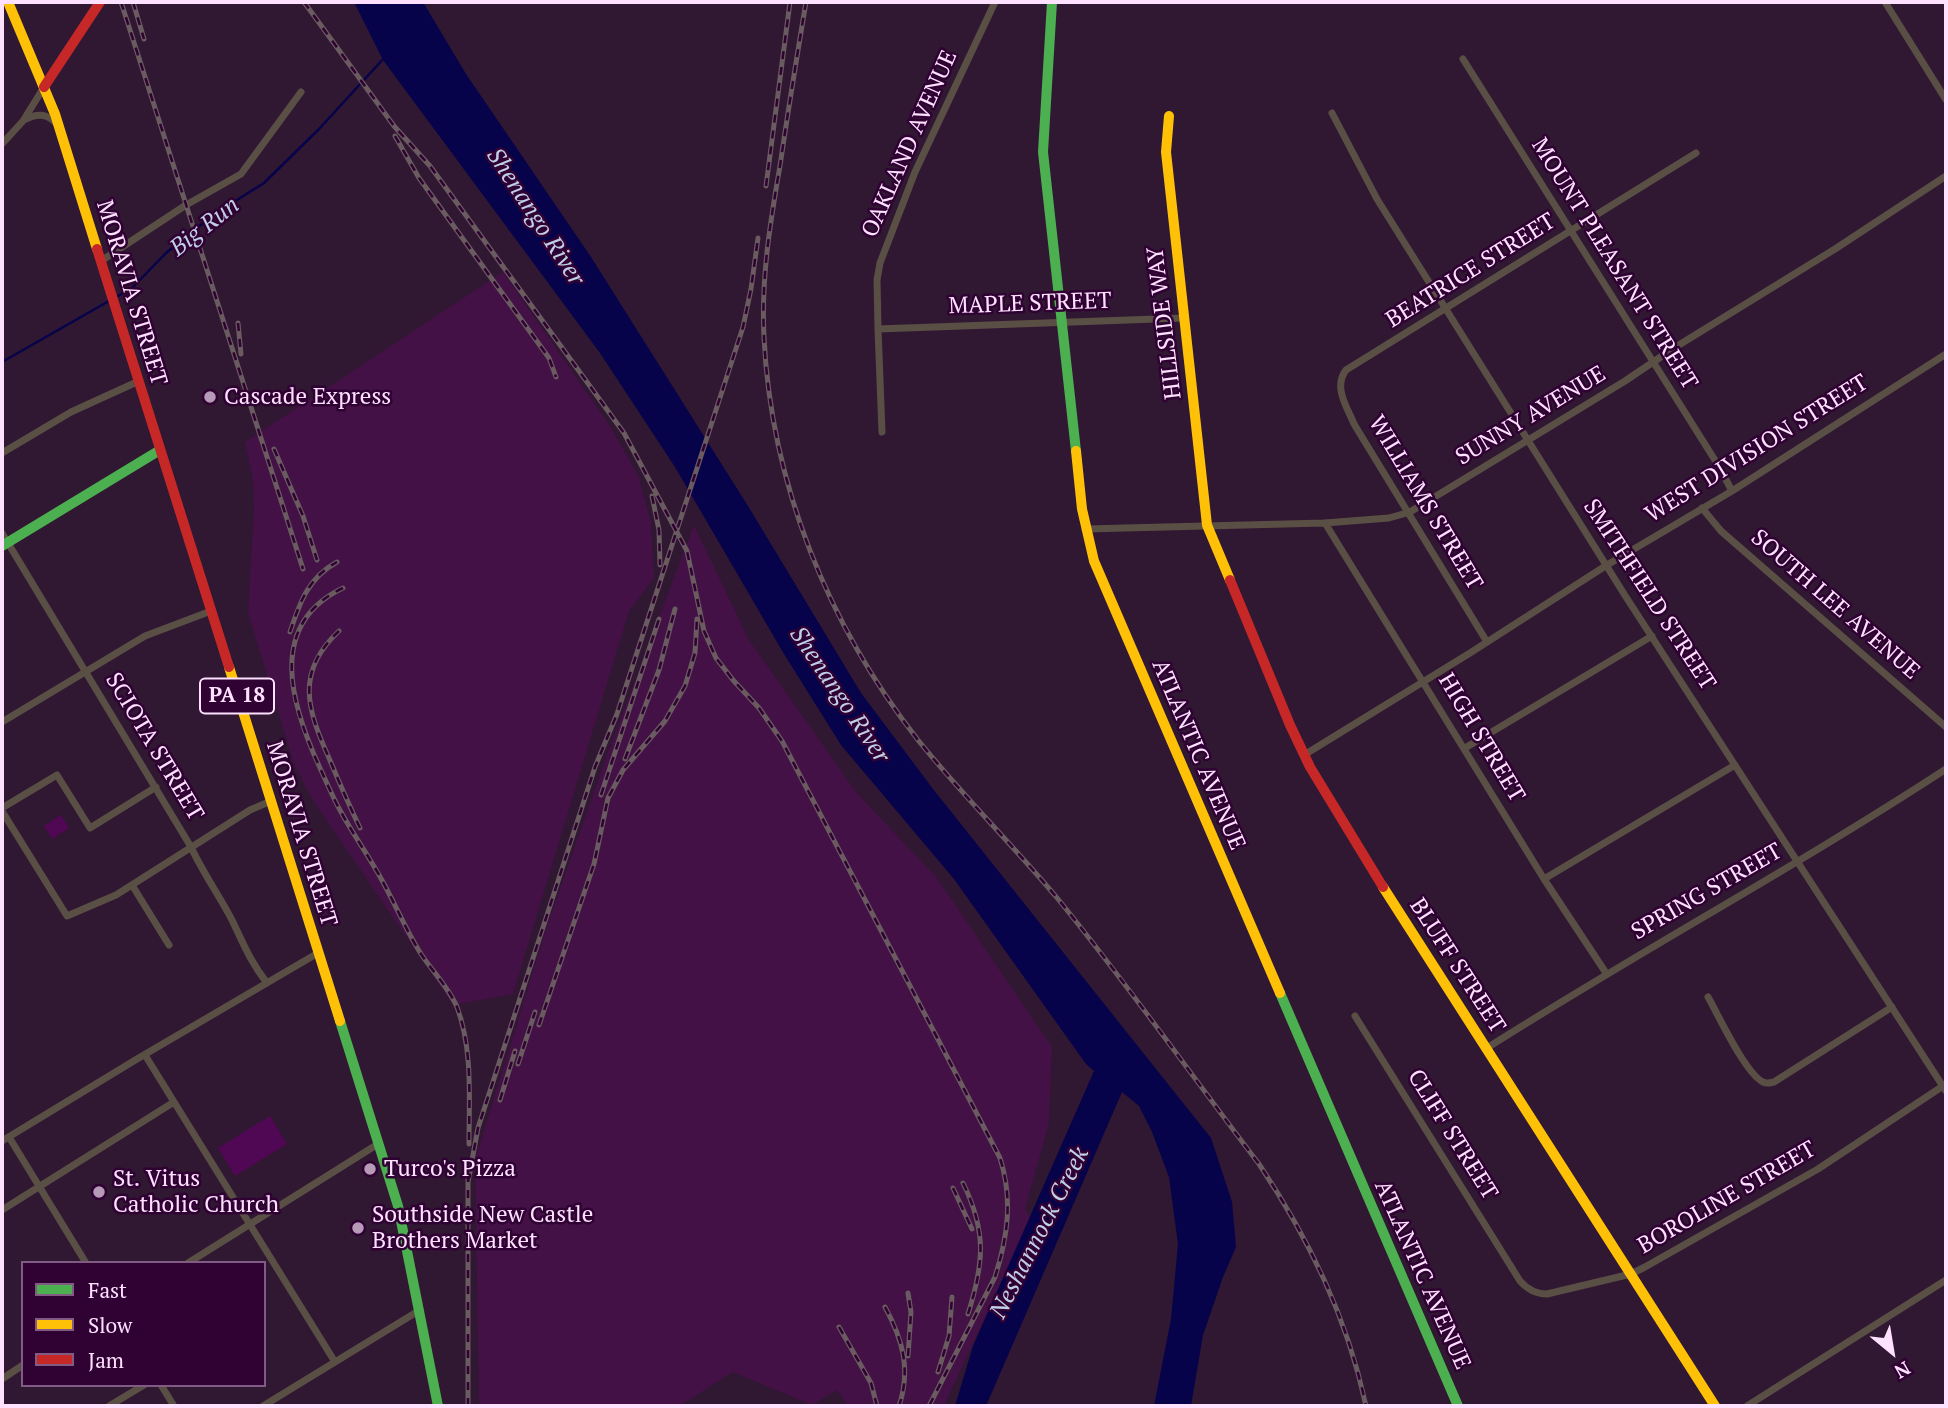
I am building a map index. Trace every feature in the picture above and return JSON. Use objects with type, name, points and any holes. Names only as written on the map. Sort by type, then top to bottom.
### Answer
[{"type":"street","name":"MORAVIA STREET","points":[[8,2],[59,127],[378,1144],[403,1228],[438,1406]]},
{"type":"street","points":[[2,144],[23,121],[100,2]]},
{"type":"street","name":"OAKLAND AVENUE","points":[[882,432],[877,280],[884,247],[915,172],[995,2]]},
{"type":"street","name":"ATLANTIC AVENUE","points":[[1052,2],[1044,152],[1052,249],[1085,529],[1094,561],[1458,1406]]},
{"type":"street","points":[[1885,2],[1946,100]]},
{"type":"street","name":"MOUNT PLEASANT STREET","points":[[1463,59],[1732,491]]},
{"type":"street","points":[[101,261],[186,205],[241,174],[301,92]]},
{"type":"street","name":"SMITHFIELD STREET","points":[[1332,113],[1377,199],[1606,565],[1797,863],[1945,1087]]},
{"type":"street","points":[[23,121],[32,116],[43,115],[59,127]]},
{"type":"street","name":"HILLSIDE WAY","points":[[1169,116],[1166,152],[1207,525]]},
{"type":"street","name":"BEATRICE STREET","points":[[1340,380],[1346,370],[1696,153]]},
{"type":"street","name":"SUNNY AVENUE","points":[[1085,529],[1325,523],[1389,518],[1410,512],[1805,269],[1946,176]]},
{"type":"street","name":"MAPLE STREET","points":[[878,329],[1184,318]]},
{"type":"street","name":"WEST DIVISION STREET","points":[[1304,755],[1606,565],[1732,491],[1946,354]]},
{"type":"street","name":"WILLIAMS STREET","points":[[1340,380],[1342,394],[1354,424],[1487,642]]},
{"type":"street","points":[[2,453],[71,412],[138,381]]},
{"type":"street","points":[[5,545],[160,450]]},
{"type":"street","name":"SOUTH LEE AVENUE","points":[[1702,508],[1721,531],[1946,727]]},
{"type":"street","name":"HIGH STREET","points":[[1325,523],[1544,879],[1606,973]]},
{"type":"street","name":"BLUFF STREET","points":[[1207,525],[1304,755],[1375,874],[1715,1406]]},
{"type":"street","name":"SCIOTA STREET","points":[[2,533],[5,545],[156,787],[231,918],[249,958],[267,983]]},
{"type":"street","points":[[2,722],[147,635],[211,611]]},
{"type":"street","points":[[1465,748],[1652,636]]},
{"type":"street","points":[[1544,879],[1735,765]]},
{"type":"street","name":"SPRING STREET","points":[[1487,1048],[1606,973],[1797,863],[1946,769]]},
{"type":"street","points":[[156,787],[90,828],[57,775],[2,810],[67,916],[101,903],[250,810],[271,801]]},
{"type":"street","points":[[132,885],[169,945]]},
{"type":"street","points":[[85,1261],[5,1139],[318,953]]},
{"type":"street","points":[[1709,997],[1739,1053],[1760,1081],[1768,1083],[1774,1082],[1892,1007]]},
{"type":"street","name":"CLIFF STREET","points":[[1355,1016],[1516,1275]]},
{"type":"street","points":[[145,1055],[335,1362]]},
{"type":"street","name":"BOROLINE STREET","points":[[1516,1275],[1531,1291],[1547,1294],[1630,1274],[1818,1169],[1945,1087]]},
{"type":"street","points":[[2,1210],[174,1102]]},
{"type":"street","points":[[191,1261],[378,1144]]},
{"type":"street","points":[[1747,1406],[1946,1280]]},
{"type":"street","points":[[262,1406],[420,1310]]},
{"type":"street","points":[[2,1379],[21,1367]]},
{"type":"street","points":[[109,1406],[141,1387]]},
{"type":"street","points":[[162,1387],[174,1406]]},
{"type":"shaded area","points":[[503,272],[610,426],[638,475],[651,523],[654,578],[629,611],[513,994],[453,1005],[312,799],[293,761],[248,612],[254,510],[253,480],[245,442]]},
{"type":"shaded area","points":[[694,525],[749,640],[856,792],[937,878],[1052,1047],[1049,1123],[1025,1209],[1031,1218],[944,1406],[848,1406],[837,1390],[812,1405],[733,1372],[679,1406],[479,1406],[475,1160],[547,926],[608,752]]},
{"type":"shaded area","points":[[61,815],[69,828],[52,839],[44,826]]},
{"type":"shaded area","points":[[270,1116],[287,1144],[235,1176],[218,1148]]},
{"type":"water","points":[[354,2],[423,2],[466,74],[591,257],[748,506],[861,693],[933,789],[1211,1138],[1232,1202],[1236,1247],[1203,1335],[1191,1406],[1154,1406],[1171,1319],[1178,1244],[1169,1177],[1139,1106],[1122,1092],[986,1406],[955,1406],[973,1346],[1094,1071],[1086,1064],[954,879],[841,745],[784,654],[675,467],[600,353],[383,60]]},
{"type":"waterway","name":"Big Run","points":[[118,296],[133,287],[166,253],[213,215],[264,183],[319,129],[385,57]]},
{"type":"waterway","name":"Big Run","points":[[2,362],[109,301]]},
{"type":"railway","points":[[121,2],[303,569]]},
{"type":"railway","points":[[133,2],[144,39]]},
{"type":"railway","points":[[304,2],[394,126],[430,166],[624,433],[687,551],[704,631],[716,658],[759,708],[782,741],[1000,1158],[1008,1203],[1006,1232],[995,1277],[929,1406]]},
{"type":"railway","points":[[766,186],[790,2]]},
{"type":"railway","points":[[806,2],[770,230],[763,315],[769,392],[778,445],[810,550],[857,649],[918,740],[1084,931],[1259,1164],[1294,1221],[1324,1280],[1348,1341],[1366,1406]]},
{"type":"railway","points":[[395,136],[419,178],[549,358],[556,377]]},
{"type":"railway","points":[[468,1182],[478,1128],[595,767],[617,714],[743,327],[758,238]]},
{"type":"railway","points":[[238,323],[241,354]]},
{"type":"railway","points":[[274,449],[303,516],[317,560]]},
{"type":"railway","points":[[652,496],[659,530],[660,565]]},
{"type":"railway","points":[[290,632],[312,583],[337,562]]},
{"type":"railway","points":[[343,588],[318,604],[303,623],[294,645],[294,694],[310,744],[338,807],[379,875],[416,946],[457,1007],[468,1057],[469,1144]]},
{"type":"railway","points":[[625,759],[659,670],[675,609]]},
{"type":"railway","points":[[601,795],[659,619]]},
{"type":"railway","points":[[539,1025],[594,864],[608,798],[623,770],[665,721],[685,686],[695,653],[697,619]]},
{"type":"railway","points":[[339,631],[316,661],[309,692],[321,740],[360,828]]},
{"type":"railway","points":[[518,1064],[535,1012]]},
{"type":"railway","points":[[500,1100],[515,1051]]},
{"type":"railway","points":[[468,1172],[468,1406]]},
{"type":"railway","points":[[963,1183],[976,1217],[981,1248],[968,1314]]},
{"type":"railway","points":[[953,1188],[972,1229]]},
{"type":"railway","points":[[908,1293],[911,1312],[908,1356]]},
{"type":"railway","points":[[938,1372],[949,1336],[952,1297]]},
{"type":"railway","points":[[885,1307],[901,1343],[905,1368],[899,1406]]},
{"type":"railway","points":[[839,1327],[871,1383],[877,1406]]},
{"type":"traffic: fast","points":[[1052,2],[1043,152],[1076,451]]},
{"type":"traffic: fast","points":[[2,546],[160,450]]},
{"type":"traffic: fast","points":[[1280,993],[1458,1406]]},
{"type":"traffic: fast","points":[[340,1021],[398,1206],[438,1406]]},
{"type":"traffic: slow","points":[[8,2],[55,114],[97,249]]},
{"type":"traffic: slow","points":[[1169,116],[1166,152],[1207,525],[1230,580]]},
{"type":"traffic: slow","points":[[1076,451],[1082,509],[1094,561],[1280,993]]},
{"type":"traffic: slow","points":[[229,667],[340,1021]]},
{"type":"traffic: slow","points":[[1383,887],[1715,1406]]},
{"type":"traffic: jam","points":[[44,87],[100,2]]},
{"type":"traffic: jam","points":[[97,249],[229,667]]},
{"type":"traffic: jam","points":[[1230,580],[1310,767],[1383,887]]},
{"type":"place","name":"Cascade Express","points":[[210,397]]},
{"type":"place","name":"Turco's Pizza","points":[[370,1169]]},
{"type":"place","name":"St. Vitus Catholic Church","points":[[99,1192]]},
{"type":"place","name":"Southside New Castle Brothers Market","points":[[358,1228]]},
{"type":"water label","name":"Shenango River","points":[[535,217]]},
{"type":"water label","name":"Shenango River","points":[[839,695]]},
{"type":"water label","name":"Neshannock Creek","points":[[1040,1233]]}]
